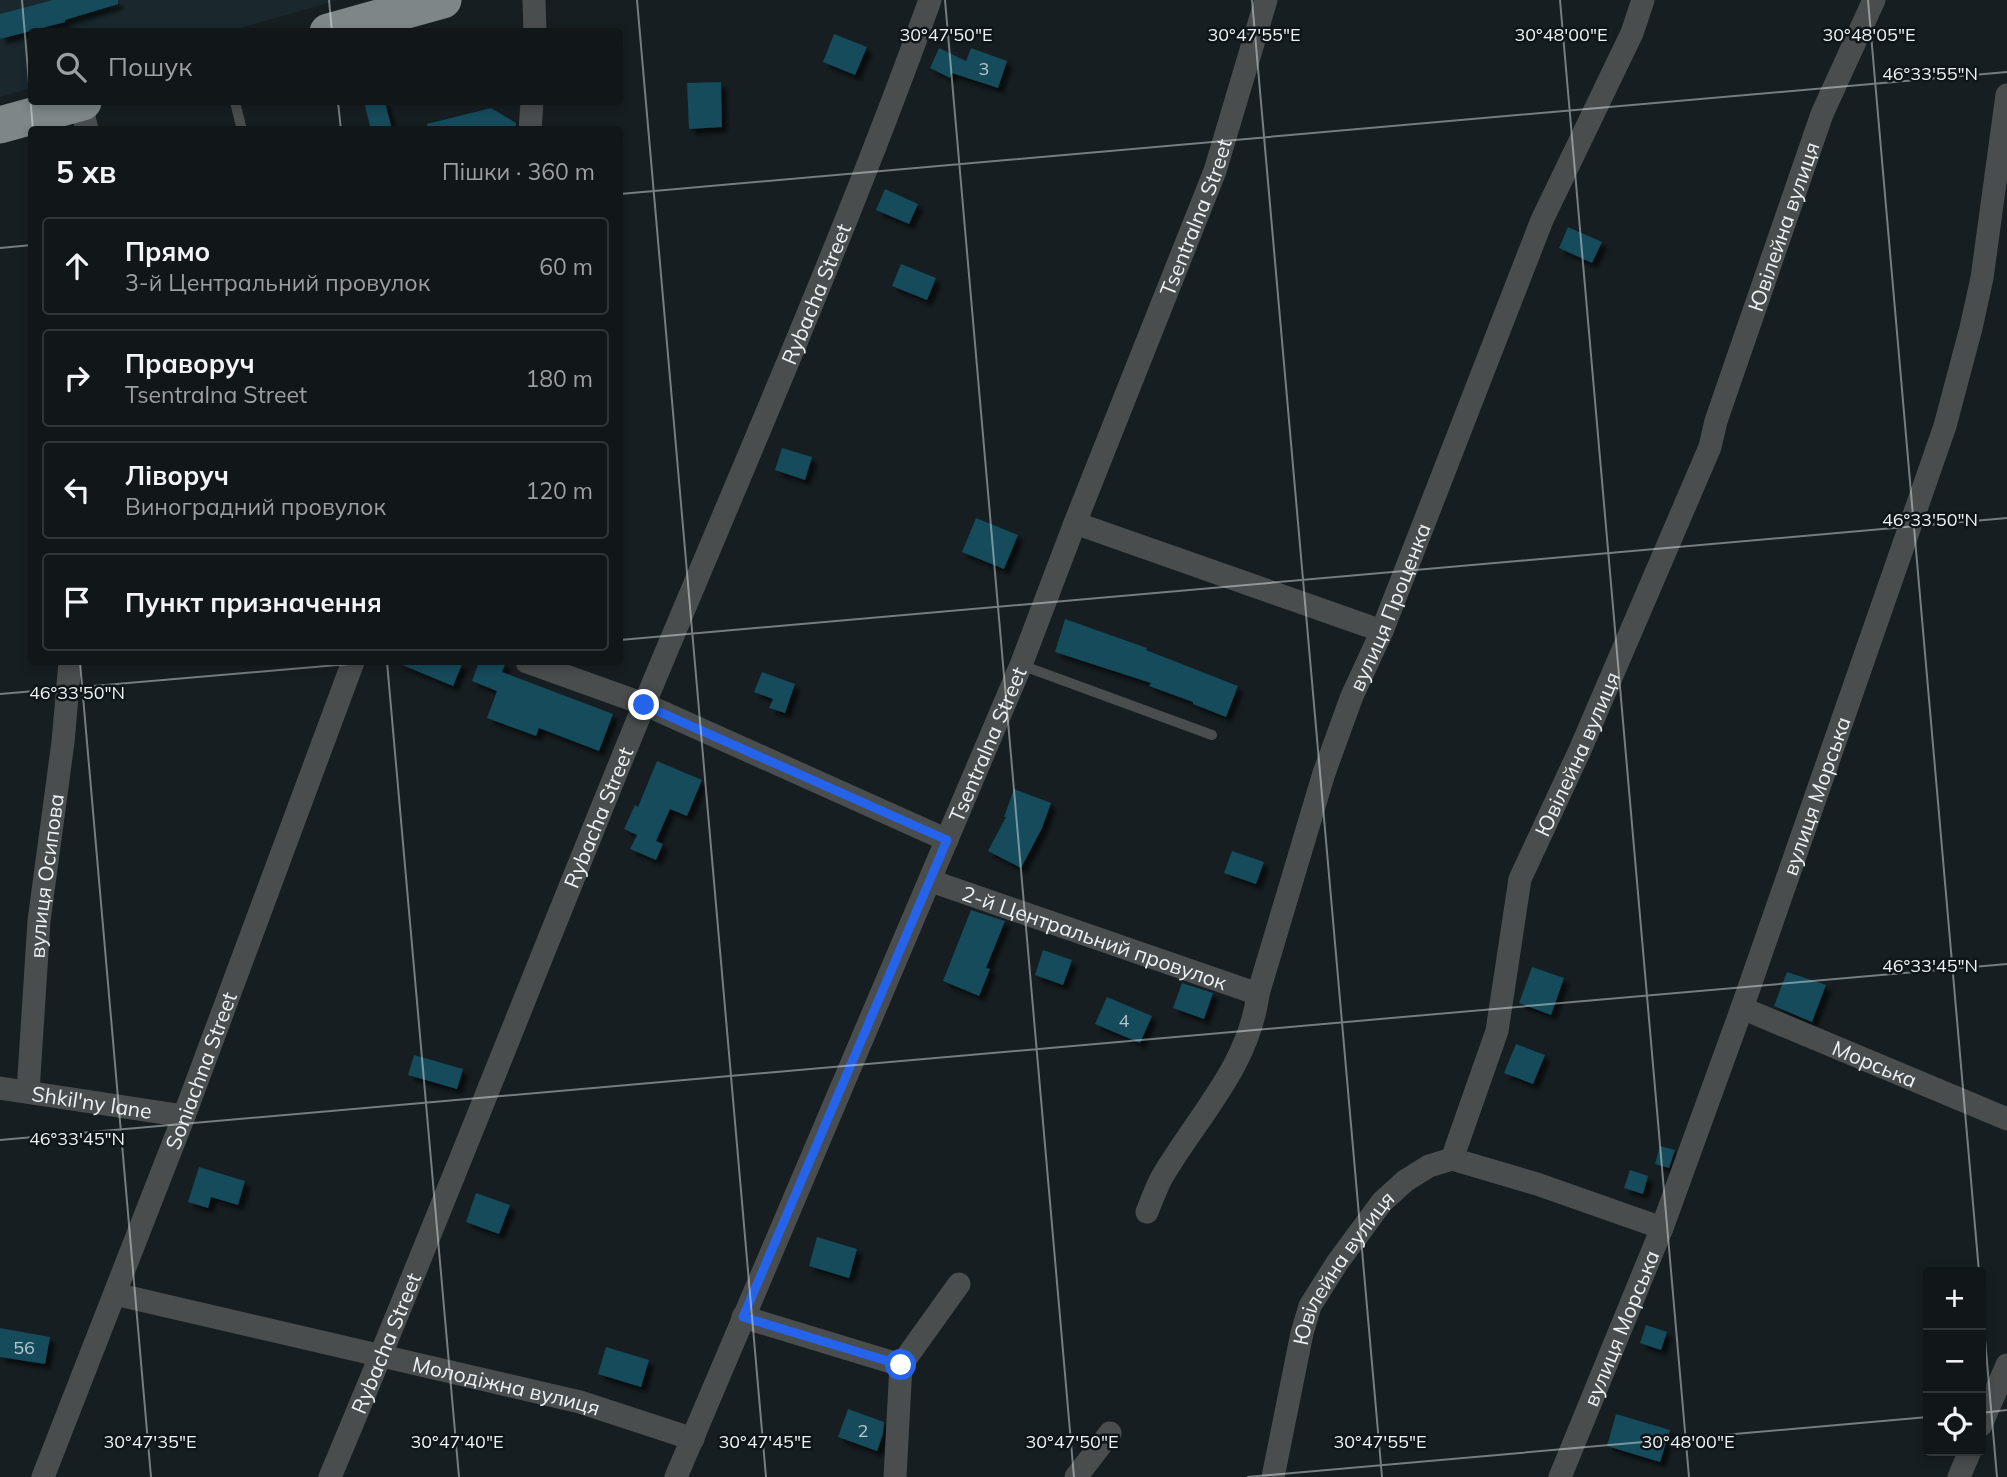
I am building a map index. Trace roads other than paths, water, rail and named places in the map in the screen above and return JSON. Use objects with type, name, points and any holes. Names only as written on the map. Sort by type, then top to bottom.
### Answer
[{"type":"highway","points":[[342,28],[443,0]]},
{"type":"highway","points":[[0,125],[71,105]]},
{"type":"street","points":[[534,0],[535,28]]},
{"type":"street","name":"Rybacha Street","points":[[330,1477],[644,705],[722,523],[885,124],[930,0]]},
{"type":"street","name":"Tsentralna Street","points":[[676,1477],[1021,665],[1216,171],[1266,0]]},
{"type":"street","name":"вулиця Проценка","points":[[1147,1212],[1161,1179],[1232,1072],[1255,1016],[1258,994],[1324,774],[1352,696],[1382,631],[1542,220],[1632,33],[1643,0]]},
{"type":"street","name":"Ювілейна вулиця","points":[[1273,1477],[1302,1333],[1310,1306],[1337,1263],[1382,1202],[1405,1181],[1429,1166],[1452,1158],[1497,1031],[1520,879],[1580,750],[1710,447],[1716,421],[1812,140],[1874,0]]},
{"type":"street","name":"вулиця Морська","points":[[1560,1477],[1662,1228],[1742,1008],[1944,426],[1971,328],[2001,194],[2007,95]]},
{"type":"street","points":[[83,105],[86,126]]},
{"type":"street","points":[[530,126],[532,105]]},
{"type":"street","points":[[1075,523],[1382,631]]},
{"type":"street","name":"вулиця Осипова","points":[[28,1092],[39,921],[63,742],[70,665]]},
{"type":"street","name":"Soniachna Street","points":[[43,1477],[184,1116],[352,665]]},
{"type":"street","points":[[535,665],[644,705],[947,840]]},
{"type":"street","name":"2-й Центральний провулок","points":[[931,881],[1258,994]]},
{"type":"street","name":"Морська","points":[[1742,1008],[2007,1119]]},
{"type":"street","name":"Shkil'ny lane","points":[[0,1088],[184,1116]]},
{"type":"street","points":[[1452,1158],[1537,1184],[1662,1228]]},
{"type":"street","points":[[895,1477],[901,1365],[959,1284]]},
{"type":"street","name":"Молодіжна вулиця","points":[[115,1294],[580,1402],[693,1439]]},
{"type":"street","points":[[743,1317],[901,1365]]},
{"type":"street","points":[[1986,1413],[2007,1364]]},
{"type":"street","points":[[1076,1477],[1110,1433]]},
{"type":"street","points":[[1959,1477],[1968,1456]]},
{"type":"lane","points":[[236,105],[241,126]]},
{"type":"lane","points":[[1021,665],[1212,735]]}]
